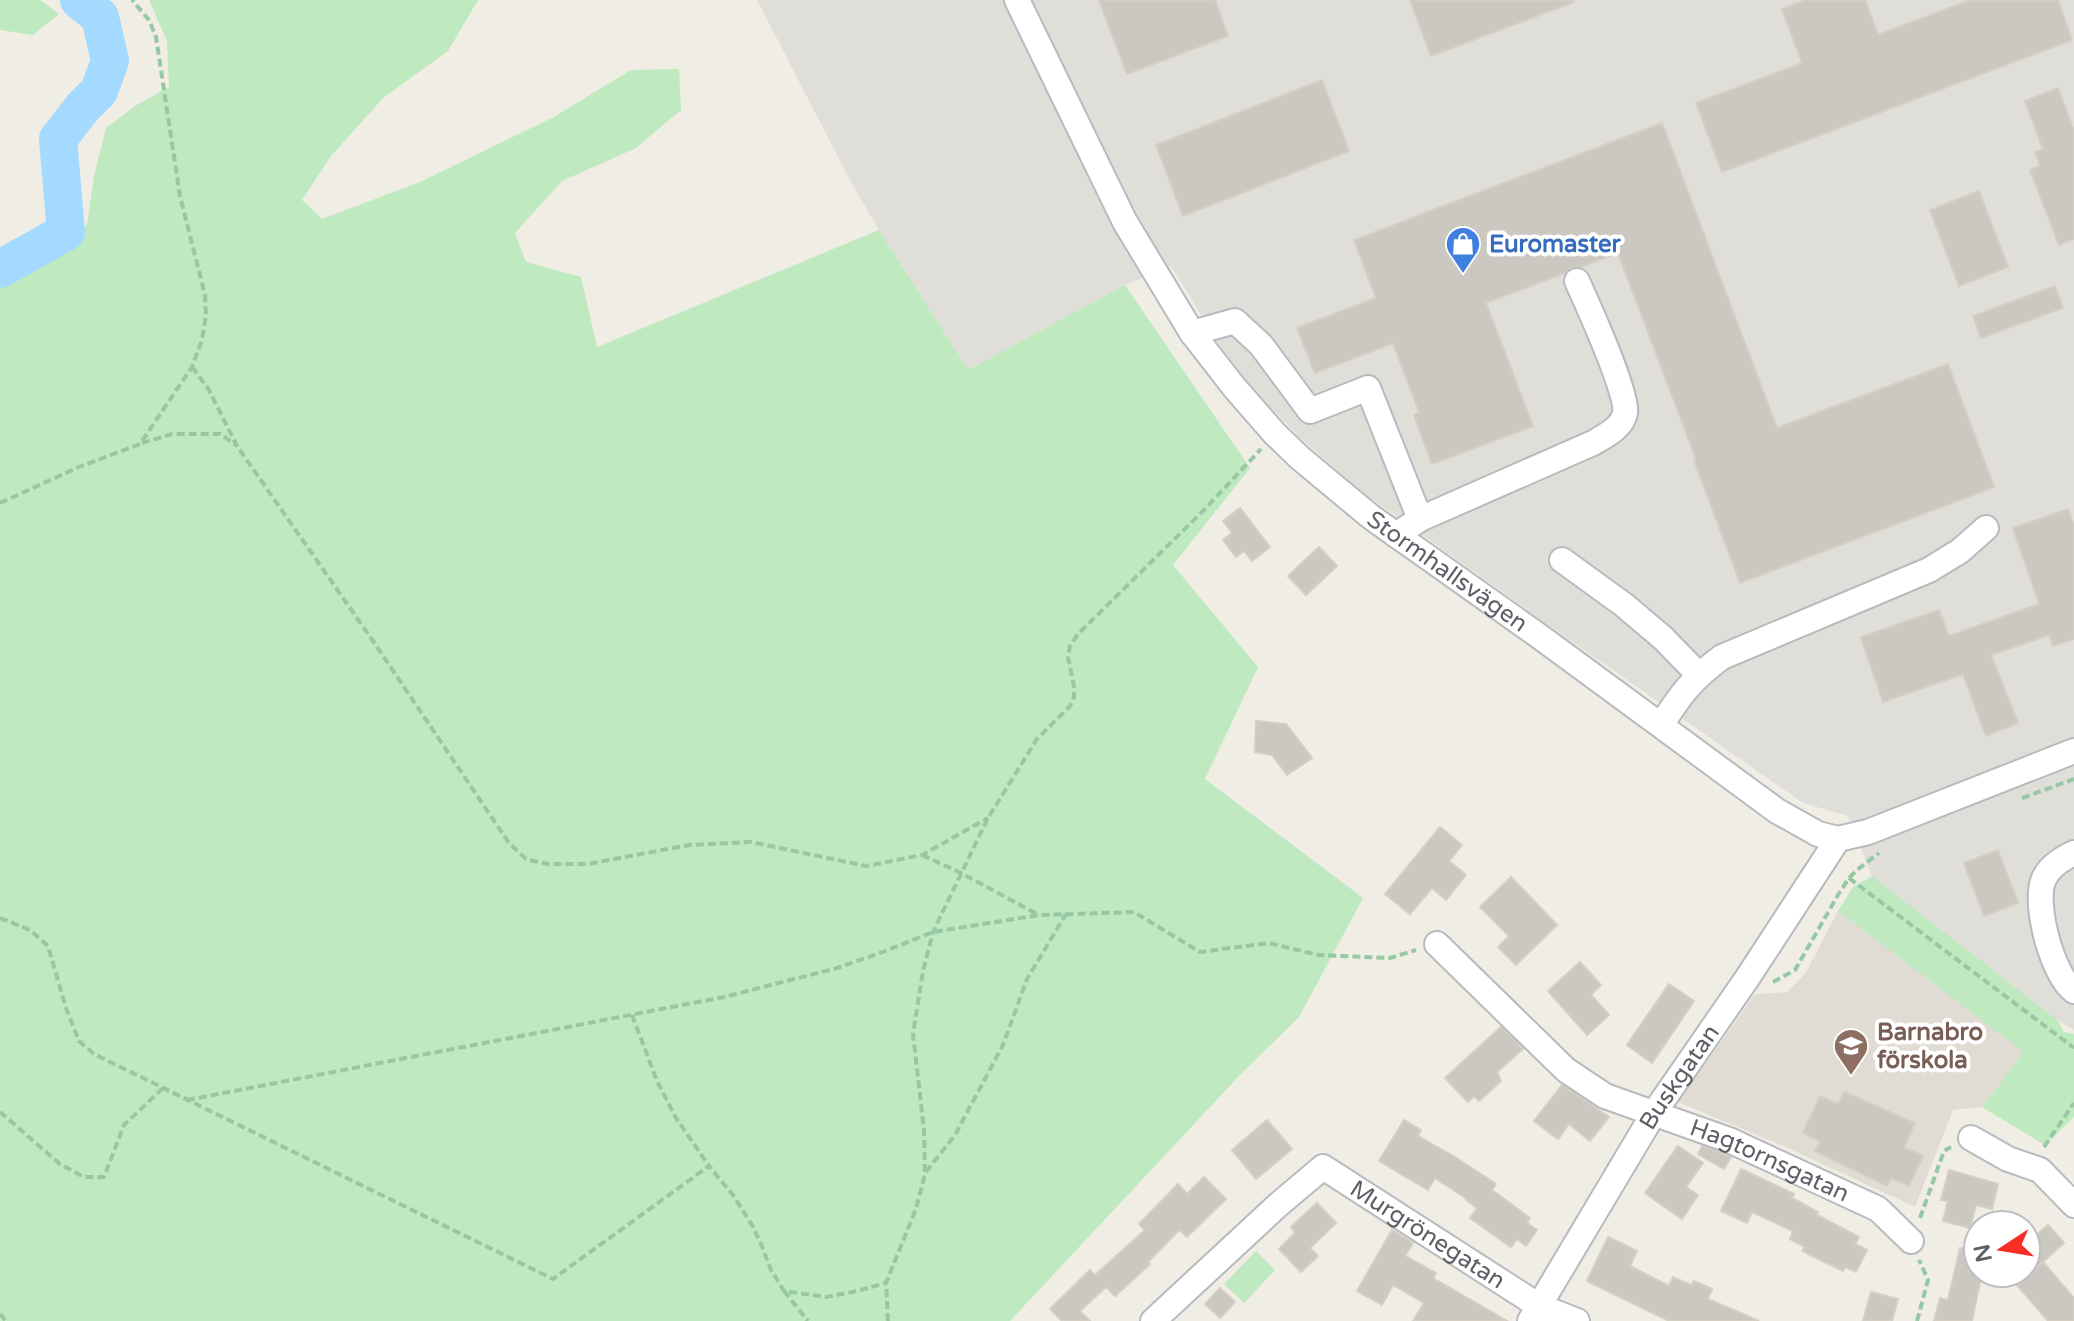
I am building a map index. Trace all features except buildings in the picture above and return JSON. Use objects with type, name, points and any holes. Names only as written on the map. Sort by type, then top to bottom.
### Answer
[{"type":"street","name":"Stormhallsvägen","points":[[1017,0],[1125,222],[1192,333],[1275,434],[1338,490],[1396,535],[1777,811],[1818,834],[1838,839]]},
{"type":"street","points":[[1396,535],[1420,519],[1593,443],[1616,429],[1625,413],[1623,392],[1577,281]]},
{"type":"street","points":[[1192,333],[1235,321],[1261,345],[1310,411],[1368,388],[1420,519]]},
{"type":"street","points":[[1661,725],[1698,674],[1722,657],[1929,570],[1960,551],[1986,528]]},
{"type":"street","points":[[1562,560],[1624,605],[1663,638],[1698,674]]},
{"type":"street","points":[[1838,839],[1868,832],[2074,751]]},
{"type":"street","name":"Buskgatan","points":[[1534,1314],[1654,1113],[1838,839]]},
{"type":"street","points":[[2074,853],[2051,867],[2043,881],[2040,905],[2054,962],[2067,986],[2074,991]]},
{"type":"street","name":"Hagtornsgatan","points":[[1437,944],[1566,1070],[1605,1096],[1729,1140],[1878,1209],[1911,1241]]},
{"type":"street","points":[[1971,1138],[2008,1159],[2040,1170],[2074,1205]]},
{"type":"street","name":"Murgrönegatan","points":[[1153,1321],[1323,1167],[1534,1314],[1577,1321]]},
{"type":"path","points":[[132,0],[149,20],[156,37],[180,196],[205,295],[206,315],[202,340],[192,367],[140,444]]},
{"type":"path","points":[[192,367],[209,390],[237,446],[509,843],[526,859],[548,864],[588,864],[689,845],[751,842],[866,866],[922,855],[988,818]]},
{"type":"path","points":[[0,503],[79,467],[172,434],[220,434],[237,446]]},
{"type":"path","points":[[888,1321],[886,1283],[916,1209],[925,1174],[924,1130],[913,1034],[933,932],[988,818],[1037,739],[1070,706],[1074,686],[1068,657],[1070,646],[1078,634],[1204,510],[1275,434]]},
{"type":"path","points":[[2015,801],[2074,779]]},
{"type":"path","points":[[1748,977],[1753,981],[1771,982],[1795,970],[1849,878],[1885,849]]},
{"type":"path","points":[[922,855],[1039,915]]},
{"type":"path","points":[[1849,878],[2074,1048]]},
{"type":"path","points":[[187,1100],[724,997],[837,968],[933,932],[1039,915],[1134,912],[1200,952],[1269,943],[1318,955],[1390,958],[1437,944]]},
{"type":"path","points":[[925,1174],[955,1135],[1003,1045],[1027,979],[1066,914]]},
{"type":"path","points":[[0,918],[30,930],[48,946],[79,1041],[94,1054],[553,1279],[709,1166]]},
{"type":"path","points":[[632,1015],[657,1081],[676,1118],[733,1195],[752,1225],[771,1270],[808,1321]]},
{"type":"path","points":[[0,1112],[60,1164],[84,1177],[104,1177],[124,1125],[163,1088]]},
{"type":"path","points":[[2030,1167],[2074,1103]]},
{"type":"path","points":[[1917,1321],[1928,1280],[1911,1241],[1944,1151],[1971,1138]]},
{"type":"path","points":[[784,1291],[826,1297],[886,1283]]},
{"type":"path","points":[[0,1314],[6,1321]]},
{"type":"shaded area","points":[[757,0],[2074,0],[2074,1030],[1872,876],[1848,816],[1803,803],[1361,491],[1297,435],[1250,385],[1219,344],[1171,266],[1125,285],[968,370],[851,182]]},
{"type":"shaded area","name":"Barnabro förskola","points":[[1838,911],[2025,1052],[1982,1107],[1953,1110],[1915,1207],[1678,1102],[1755,994],[1787,992],[1805,974]]},
{"type":"green space","points":[[0,0],[40,0],[59,14],[33,35],[0,30]]},
{"type":"green space","points":[[149,0],[478,0],[448,51],[384,97],[331,156],[302,200],[322,219],[420,182],[552,118],[631,70],[679,69],[681,110],[636,148],[562,181],[515,233],[526,262],[581,277],[597,347],[879,230],[968,370],[1125,285],[1250,468],[1173,565],[1258,667],[1205,779],[1363,898],[1299,1017],[1238,1077],[1010,1321],[0,1321],[0,282],[57,258],[87,224],[94,176],[106,128],[135,106],[169,87],[167,41]]},
{"type":"green space","points":[[1872,876],[2057,1020],[2064,1032],[2074,1034],[2074,1117],[2045,1145],[1982,1107],[2024,1052],[1838,911],[1853,887]]},
{"type":"green space","points":[[1256,1251],[1275,1270],[1244,1303],[1224,1284]]},
{"type":"waterway","points":[[0,269],[66,232],[58,139],[99,91],[110,61],[100,17],[79,0]]},
{"type":"place","name":"Euromaster","points":[[1463,275]]},
{"type":"place","name":"Barnabro förskola","points":[[1851,1077]]}]
